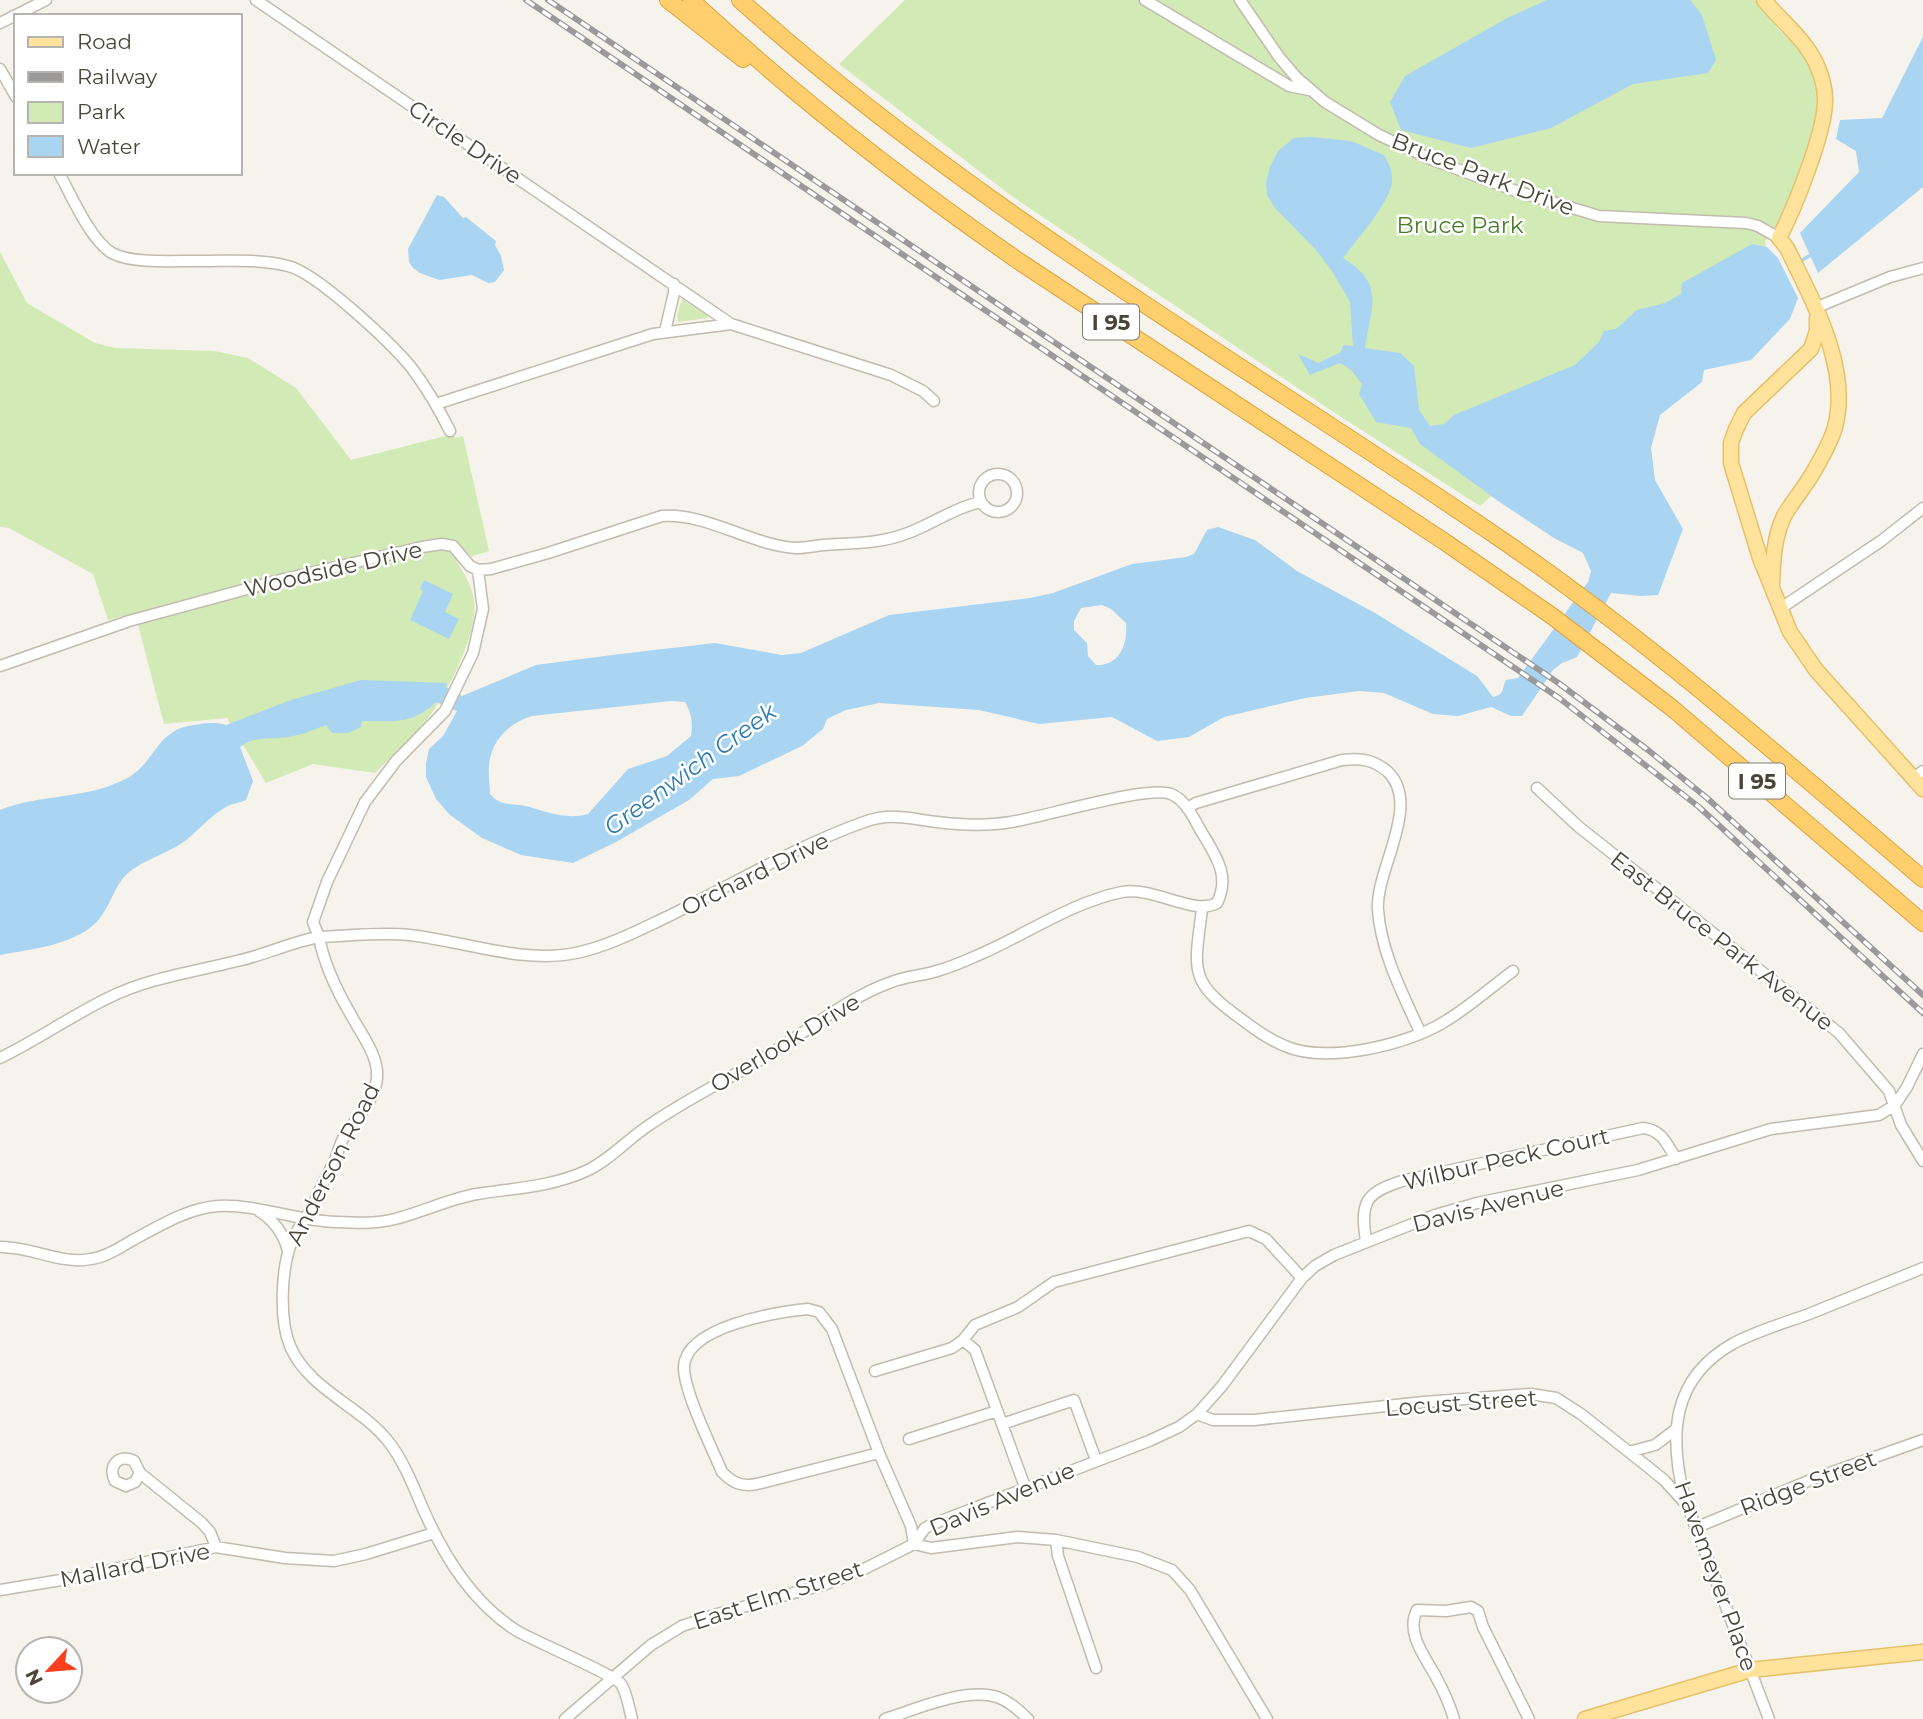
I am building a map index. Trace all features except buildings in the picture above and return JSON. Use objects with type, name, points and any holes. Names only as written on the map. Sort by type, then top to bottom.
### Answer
[{"type":"highway","points":[[668,0],[736,54],[797,93]]},
{"type":"highway","name":"I 95","points":[[691,0],[797,93],[892,169],[990,241],[1434,534],[1587,642],[1672,708],[1923,923]]},
{"type":"highway","name":"I 95","points":[[743,0],[876,115],[983,195],[1469,518],[1606,615],[1695,685],[1923,879]]},
{"type":"main road","points":[[1764,0],[1806,47],[1822,80],[1824,119],[1783,243],[1827,333],[1835,368],[1836,419],[1830,441],[1814,471],[1784,515],[1775,545],[1772,584]]},
{"type":"main road","points":[[1816,310],[1817,331],[1811,349],[1744,413],[1736,429],[1731,443],[1735,484],[1760,558],[1790,632],[1807,658],[1920,779]]},
{"type":"main road","points":[[1585,1719],[1750,1670],[1923,1652]]},
{"type":"street","points":[[18,14],[46,0]]},
{"type":"street","name":"Circle Drive","points":[[256,0],[732,324]]},
{"type":"street","points":[[1145,0],[1289,86],[1312,91]]},
{"type":"street","name":"Bruce Park Drive","points":[[1240,0],[1279,57],[1312,91],[1365,128],[1433,160],[1582,212],[1612,217],[1746,223],[1758,226],[1783,243]]},
{"type":"street","points":[[0,69],[14,94]]},
{"type":"street","points":[[60,175],[96,237],[105,248],[117,255],[145,259],[271,263],[307,274],[399,354],[436,404],[450,431]]},
{"type":"street","points":[[1816,310],[1890,277],[1923,268]]},
{"type":"street","points":[[665,331],[674,284]]},
{"type":"street","points":[[436,404],[665,331],[732,324],[880,372],[908,383],[933,401]]},
{"type":"street","points":[[478,569],[491,569],[548,553],[662,516],[678,515],[770,544],[797,548],[884,541],[945,517],[966,505],[981,502]]},
{"type":"street","points":[[1781,608],[1881,541],[1923,508]]},
{"type":"street","name":"Woodside Drive","points":[[0,666],[143,618],[279,580],[422,547],[442,544],[453,546],[470,566],[478,569]]},
{"type":"street","name":"Anderson Road","points":[[478,569],[482,596],[481,620],[473,653],[445,711],[396,761],[365,802],[327,881],[313,922],[330,975],[367,1043],[377,1074],[373,1094],[341,1142],[335,1161],[288,1252],[283,1320],[291,1348],[309,1374],[376,1426],[390,1444],[434,1533],[462,1579],[495,1614],[540,1644],[613,1676]]},
{"type":"street","points":[[1420,1032],[1386,950],[1378,913],[1380,883],[1393,848],[1400,800],[1395,782],[1389,774],[1369,760],[1342,760],[1196,803],[1187,808],[1218,862],[1224,886],[1217,903],[1202,909],[1195,959],[1199,978],[1206,990],[1216,999],[1265,1036],[1286,1047],[1307,1053],[1336,1052],[1400,1042],[1442,1024],[1513,971]]},
{"type":"street","name":"East Bruce Park Avenue","points":[[1537,788],[1579,827],[1839,1032],[1889,1091],[1908,1138],[1923,1161]]},
{"type":"street","name":"Orchard Drive","points":[[0,1058],[130,988],[319,937],[406,934],[507,953],[554,956],[599,946],[631,934],[802,850],[867,821],[889,816],[984,825],[1160,792],[1172,794],[1187,808]]},
{"type":"street","name":"Overlook Drive","points":[[0,1247],[14,1247],[78,1261],[90,1260],[163,1224],[202,1209],[218,1206],[330,1222],[379,1222],[477,1194],[531,1188],[570,1178],[605,1161],[667,1113],[891,981],[949,967],[1075,908],[1115,893],[1143,891],[1202,909]]},
{"type":"street","points":[[1895,1105],[1923,1054]]},
{"type":"street","name":"Davis Avenue","points":[[914,1544],[925,1528],[933,1524],[1168,1433],[1196,1414],[1229,1377],[1302,1279],[1315,1266],[1366,1241],[1435,1215],[1477,1203],[1595,1180],[1771,1129],[1878,1115],[1895,1105]]},
{"type":"street","name":"Wilbur Peck Court","points":[[1366,1241],[1363,1218],[1365,1203],[1381,1188],[1402,1181],[1643,1128],[1660,1134],[1676,1158]]},
{"type":"street","points":[[257,1210],[267,1216],[281,1233],[288,1252]]},
{"type":"street","points":[[875,1371],[952,1348],[964,1340],[975,1325],[1018,1307],[1054,1282],[1249,1231],[1266,1240],[1302,1279]]},
{"type":"street","name":"Havemeyer Place","points":[[1769,1719],[1687,1506],[1676,1459],[1675,1427],[1685,1396],[1693,1378],[1703,1366],[1732,1344],[1923,1268]]},
{"type":"street","points":[[879,1454],[747,1486],[731,1481],[722,1472],[688,1388],[684,1366],[688,1355],[694,1346],[712,1332],[796,1310],[819,1312],[832,1329],[879,1454],[911,1526],[914,1544]]},
{"type":"street","points":[[964,1340],[975,1350],[1025,1487]]},
{"type":"street","name":"Locust Street","points":[[1196,1414],[1213,1420],[1254,1420],[1531,1394],[1564,1402],[1664,1480],[1687,1506]]},
{"type":"street","points":[[1002,1424],[1074,1400],[1096,1460]]},
{"type":"street","points":[[909,1439],[997,1410]]},
{"type":"street","points":[[1629,1452],[1655,1445],[1675,1427]]},
{"type":"street","name":"Ridge Street","points":[[1695,1528],[1813,1479],[1923,1440]]},
{"type":"street","points":[[139,1473],[202,1523],[210,1532],[216,1547]]},
{"type":"street","name":"Mallard Drive","points":[[0,1590],[67,1580],[216,1547],[285,1558],[334,1561],[434,1533]]},
{"type":"street","name":"East Elm Street","points":[[565,1719],[651,1645],[682,1626],[826,1584],[862,1570],[914,1544],[931,1548],[1018,1537],[1056,1540],[1139,1557],[1172,1570],[1190,1590],[1267,1719]]},
{"type":"street","points":[[1056,1540],[1058,1556],[1096,1668]]},
{"type":"street","points":[[1454,1719],[1437,1678],[1419,1649],[1414,1616],[1417,1610],[1446,1611],[1471,1607],[1478,1611],[1483,1627],[1529,1719]]},
{"type":"street","points":[[613,1676],[621,1683],[632,1719]]},
{"type":"street","points":[[885,1719],[971,1695],[998,1698],[1019,1710],[1028,1719]]},
{"type":"green space","name":"Bruce Park","points":[[905,0],[1755,0],[1778,29],[1793,42],[1814,71],[1819,95],[1819,113],[1787,209],[1765,241],[1768,258],[1480,506],[1335,413],[1013,197],[839,64]]},
{"type":"green space","points":[[0,252],[27,303],[95,343],[115,348],[214,351],[248,358],[296,388],[351,460],[453,434],[455,438],[463,436],[489,551],[456,561],[473,595],[472,627],[454,675],[431,714],[375,773],[313,764],[266,783],[227,718],[164,724],[135,613],[108,620],[93,574],[9,528],[0,527]]},
{"type":"green space","points":[[682,299],[707,315],[708,318],[678,322]]},
{"type":"water","points":[[1547,0],[1690,0],[1702,15],[1716,60],[1708,73],[1633,84],[1551,128],[1471,148],[1401,130],[1390,102],[1405,76],[1509,17]]},
{"type":"water","points":[[1923,37],[1923,187],[1818,273],[1800,233],[1859,172],[1856,151],[1836,139],[1840,120],[1882,118]]},
{"type":"water","points":[[1294,138],[1351,141],[1384,155],[1389,165],[1392,174],[1390,190],[1372,221],[1343,258],[1357,268],[1370,287],[1372,308],[1365,348],[1400,353],[1414,366],[1419,410],[1430,426],[1444,424],[1454,415],[1575,365],[1599,342],[1604,331],[1616,329],[1637,310],[1665,303],[1681,294],[1682,283],[1752,244],[1767,247],[1778,258],[1798,298],[1790,319],[1751,360],[1704,370],[1702,382],[1660,415],[1651,448],[1655,480],[1683,529],[1658,595],[1611,593],[1577,657],[1553,670],[1522,716],[1511,716],[1491,707],[1458,716],[1433,714],[1384,693],[1359,691],[1305,698],[1224,717],[1189,737],[1157,741],[1112,717],[1039,724],[979,710],[879,703],[846,710],[827,719],[823,729],[802,746],[739,776],[713,779],[689,800],[573,863],[521,855],[482,838],[450,815],[436,799],[426,777],[429,749],[443,736],[457,711],[436,702],[419,715],[410,718],[362,721],[361,727],[348,733],[332,733],[326,725],[293,736],[257,739],[246,743],[240,747],[253,781],[246,800],[226,807],[185,841],[128,873],[100,918],[80,934],[40,948],[0,955],[0,810],[114,784],[138,770],[164,739],[182,728],[206,723],[226,725],[291,700],[361,680],[447,683],[446,687],[462,696],[536,665],[620,654],[715,643],[782,655],[801,653],[889,615],[1030,598],[1053,593],[1132,564],[1186,557],[1194,554],[1207,530],[1218,527],[1255,540],[1297,571],[1375,613],[1477,676],[1493,697],[1500,694],[1506,680],[1518,678],[1588,582],[1591,571],[1583,553],[1554,538],[1498,501],[1420,444],[1411,428],[1376,422],[1359,394],[1362,384],[1351,370],[1340,363],[1310,375],[1298,354],[1318,363],[1341,352],[1343,345],[1353,346],[1350,302],[1315,249],[1275,208],[1267,195],[1266,182],[1270,167],[1278,151]],"holes":[[[1102,605],[1111,609],[1126,623],[1126,638],[1117,657],[1111,662],[1096,665],[1088,656],[1087,643],[1074,630],[1074,621],[1081,608]],[[671,701],[685,702],[691,719],[691,736],[667,756],[628,769],[588,814],[572,816],[503,803],[490,794],[489,768],[492,751],[500,737],[518,722],[532,716]]]},
{"type":"water","points":[[437,195],[444,197],[463,218],[466,217],[496,241],[504,270],[495,282],[488,283],[472,275],[439,280],[420,273],[409,262],[408,249]]},
{"type":"water","points":[[424,580],[453,594],[445,612],[459,619],[449,639],[410,620],[423,591],[420,589]]},
{"type":"waterway","name":"Greenwich Creek","points":[[1799,262],[1809,256]]},
{"type":"railway","points":[[526,0],[1559,698],[1699,807],[1923,1013]]},
{"type":"railway","points":[[548,0],[1557,682],[1707,798],[1923,995]]}]
